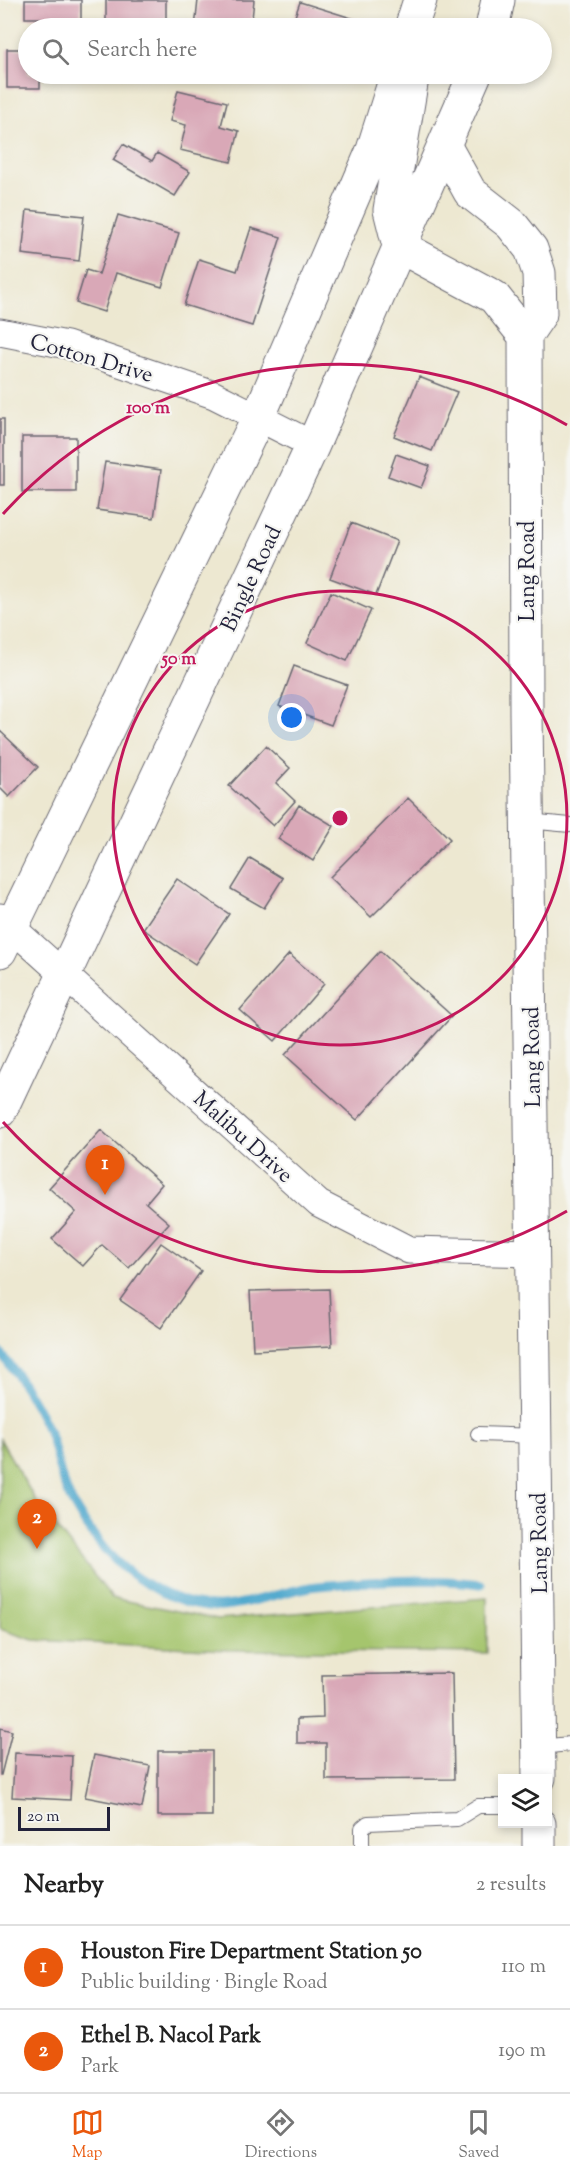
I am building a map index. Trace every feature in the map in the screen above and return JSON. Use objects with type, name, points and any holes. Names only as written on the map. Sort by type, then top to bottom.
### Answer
[{"type":"main road","points":[[415,18],[422,0]]},
{"type":"main road","points":[[420,18],[422,0]]},
{"type":"main road","points":[[494,18],[498,0]]},
{"type":"main road","points":[[4,931],[258,418],[372,150],[394,84]]},
{"type":"main road","points":[[411,84],[390,210],[399,246],[494,297],[525,336],[540,314],[539,273],[531,249],[511,224],[470,192],[445,147]]},
{"type":"main road","name":"Bingle Road","points":[[2,1100],[65,974],[313,445],[471,84]]},
{"type":"main road","name":"Lang Road","points":[[525,336],[528,821],[536,1436],[549,1757]]},
{"type":"main road","points":[[539,1828],[539,1846]]},
{"type":"street","name":"Cotton Drive","points":[[0,332],[67,345],[214,395],[313,445]]},
{"type":"street","name":"Malibu Drive","points":[[4,931],[65,974],[320,1204],[409,1250],[534,1253]]},
{"type":"lane","points":[[528,821],[570,825]]},
{"type":"lane","points":[[478,1434],[536,1436]]},
{"type":"lane","points":[[362,1846],[362,1828],[368,1822],[457,1819],[478,1806],[498,1806]]},
{"type":"green space","points":[[0,1439],[36,1501],[112,1598],[218,1619],[487,1598],[487,1653],[228,1650],[33,1640],[0,1629]]},
{"type":"building","points":[[25,0],[81,0],[81,18],[25,18]]},
{"type":"building","points":[[106,0],[166,0],[166,18],[106,18]]},
{"type":"building","points":[[198,0],[254,0],[252,18],[196,18]]},
{"type":"building","points":[[300,2],[351,18],[294,18]]},
{"type":"building","points":[[7,49],[18,49],[18,84],[40,84],[40,88],[7,88]]},
{"type":"building","points":[[178,90],[227,102],[221,126],[239,131],[231,162],[180,150],[186,125],[170,121]]},
{"type":"building","points":[[123,144],[152,161],[157,153],[190,172],[175,196],[113,160]]},
{"type":"building","points":[[27,210],[84,216],[79,261],[22,254]]},
{"type":"building","points":[[118,215],[179,233],[162,287],[116,273],[104,312],[76,303],[86,270],[99,274]]},
{"type":"building","points":[[251,228],[281,237],[252,326],[184,305],[199,259],[237,271]]},
{"type":"building","points":[[419,377],[457,392],[432,451],[394,436]]},
{"type":"building","points":[[0,419],[4,419],[4,485],[0,485]]},
{"type":"building","points":[[22,437],[76,437],[76,492],[22,492]]},
{"type":"building","points":[[396,454],[430,466],[421,488],[388,476]]},
{"type":"building","points":[[105,462],[161,470],[154,518],[97,510]]},
{"type":"building","points":[[351,523],[397,541],[376,595],[330,578]]},
{"type":"building","points":[[331,592],[371,610],[347,661],[307,643]]},
{"type":"building","points":[[294,666],[347,685],[331,725],[279,706]]},
{"type":"building","points":[[0,731],[38,767],[9,797],[0,788]]},
{"type":"building","points":[[266,746],[290,768],[276,783],[295,801],[273,826],[229,786]]},
{"type":"building","points":[[408,798],[450,839],[371,917],[330,877]]},
{"type":"building","points":[[299,805],[334,826],[313,861],[278,839]]},
{"type":"building","points":[[250,858],[283,878],[264,908],[231,889]]},
{"type":"building","points":[[177,879],[229,914],[195,964],[143,929]]},
{"type":"building","points":[[380,951],[452,1016],[357,1120],[285,1055]]},
{"type":"building","points":[[289,954],[324,984],[275,1041],[240,1010]]},
{"type":"building","points":[[101,1130],[162,1184],[146,1203],[169,1223],[129,1268],[102,1245],[83,1266],[52,1239],[76,1212],[49,1188]]},
{"type":"building","points":[[161,1243],[201,1271],[161,1328],[120,1300]]},
{"type":"building","points":[[329,1289],[332,1346],[253,1350],[250,1291]]},
{"type":"building","points":[[452,1673],[454,1779],[326,1780],[326,1743],[297,1743],[297,1719],[323,1718],[322,1675]]},
{"type":"building","points":[[0,1728],[12,1731],[1,1775],[0,1775]]},
{"type":"building","points":[[158,1751],[212,1751],[212,1816],[158,1816]]},
{"type":"building","points":[[15,1753],[72,1756],[70,1800],[12,1797]]},
{"type":"building","points":[[94,1755],[150,1766],[142,1808],[85,1797]]},
{"type":"waterway","points":[[0,1352],[14,1370],[43,1420],[51,1437],[62,1479],[79,1515],[109,1554],[137,1578],[153,1588],[188,1602],[206,1606],[223,1606],[246,1603],[305,1588],[338,1584],[420,1580],[481,1584]]},
{"type":"place","name":"Houston Fire Department Station 50","points":[[105,1195]]},
{"type":"place","name":"Ethel B. Nacol Park","points":[[37,1549]]}]
